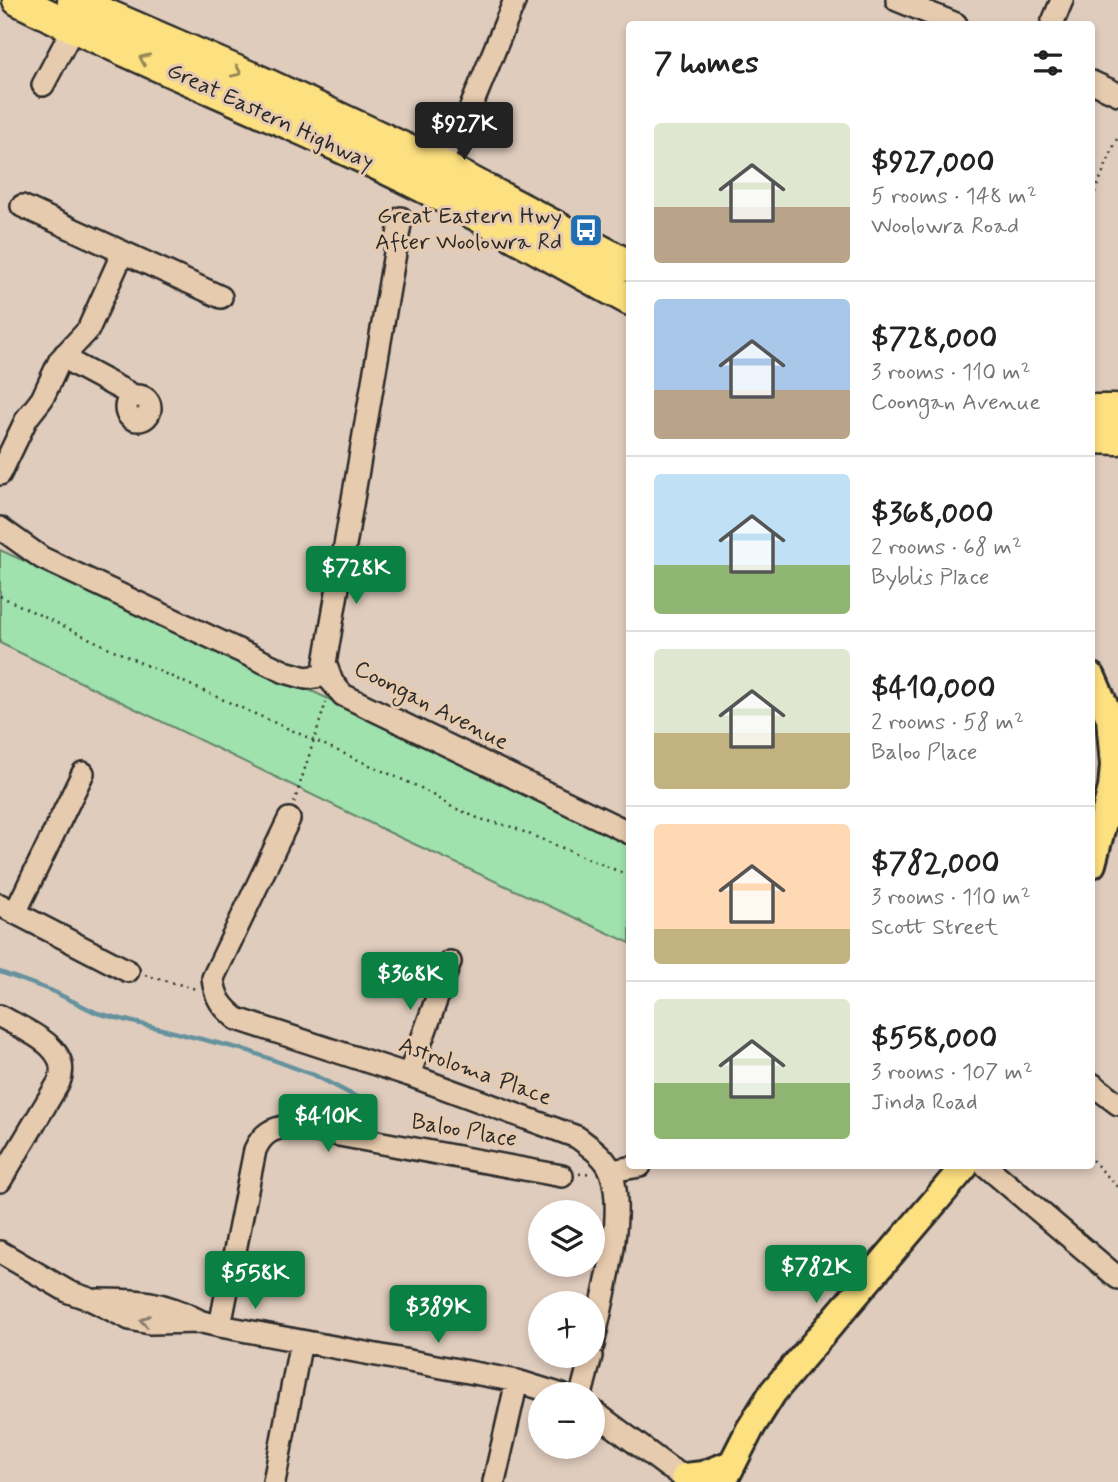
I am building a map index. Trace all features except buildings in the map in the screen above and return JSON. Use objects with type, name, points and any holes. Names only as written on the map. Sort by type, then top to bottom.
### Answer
[{"type":"highway","name":"Great Eastern Highway","points":[[18,0],[77,11],[231,97],[441,181],[626,264]]},
{"type":"highway","name":"Great Eastern Highway","points":[[441,181],[626,297]]},
{"type":"highway","points":[[1095,410],[1118,410]]},
{"type":"highway","points":[[1095,438],[1118,439]]},
{"type":"main road","points":[[1095,684],[1110,718],[1116,764],[1095,853]]},
{"type":"main road","points":[[680,1477],[727,1473],[773,1392],[962,1169]]},
{"type":"street","points":[[441,181],[460,122],[469,112],[515,0]]},
{"type":"street","points":[[897,0],[949,21]]},
{"type":"street","points":[[1053,21],[1062,0]]},
{"type":"street","points":[[43,85],[77,11]]},
{"type":"street","points":[[1095,83],[1118,94]]},
{"type":"street","points":[[22,206],[221,297]]},
{"type":"street","name":"Coongan Avenue","points":[[401,218],[325,663],[330,679],[343,695],[626,831]]},
{"type":"street","points":[[0,474],[27,418],[41,399],[65,354],[88,330],[123,252]]},
{"type":"street","points":[[65,354],[76,365],[134,396]]},
{"type":"street","points":[[0,528],[42,558],[285,672],[306,678],[330,679]]},
{"type":"street","points":[[83,773],[8,909],[128,971]]},
{"type":"street","points":[[214,994],[213,978],[289,819]]},
{"type":"street","points":[[409,1075],[450,962]]},
{"type":"street","name":"Astroloma Place","points":[[214,994],[222,1007],[237,1019],[409,1075],[577,1138],[597,1152],[611,1171]]},
{"type":"street","points":[[0,1016],[51,1047],[59,1056],[62,1066],[59,1082],[0,1181]]},
{"type":"street","points":[[1095,1086],[1118,1104]]},
{"type":"street","name":"Baloo Place","points":[[211,1324],[255,1150],[268,1132],[279,1127],[290,1126],[562,1176]]},
{"type":"street","points":[[604,1291],[616,1227],[616,1199],[611,1171],[626,1168]]},
{"type":"street","points":[[990,1169],[1118,1278]]},
{"type":"street","points":[[0,1252],[69,1292],[92,1300],[151,1302],[211,1324],[528,1384]]},
{"type":"street","points":[[274,1482],[301,1341]]},
{"type":"street","points":[[494,1482],[517,1381]]},
{"type":"street","points":[[605,1420],[680,1477]]},
{"type":"path","points":[[1095,192],[1118,136]]},
{"type":"path","points":[[0,596],[141,663],[421,788],[461,811],[512,827],[626,874]]},
{"type":"path","points":[[289,819],[315,741],[330,679]]},
{"type":"path","points":[[128,971],[214,994]]},
{"type":"path","points":[[1095,1163],[1118,1187]]},
{"type":"path","points":[[562,1176],[611,1171]]},
{"type":"green space","points":[[0,550],[316,693],[626,841],[626,941],[401,838],[0,643]]},
{"type":"waterway","points":[[0,972],[50,990],[97,1013],[249,1051],[314,1075],[374,1106]]},
{"type":"place","name":"Great Eastern Hwy After Woolowra Rd","points":[[586,230]]}]
